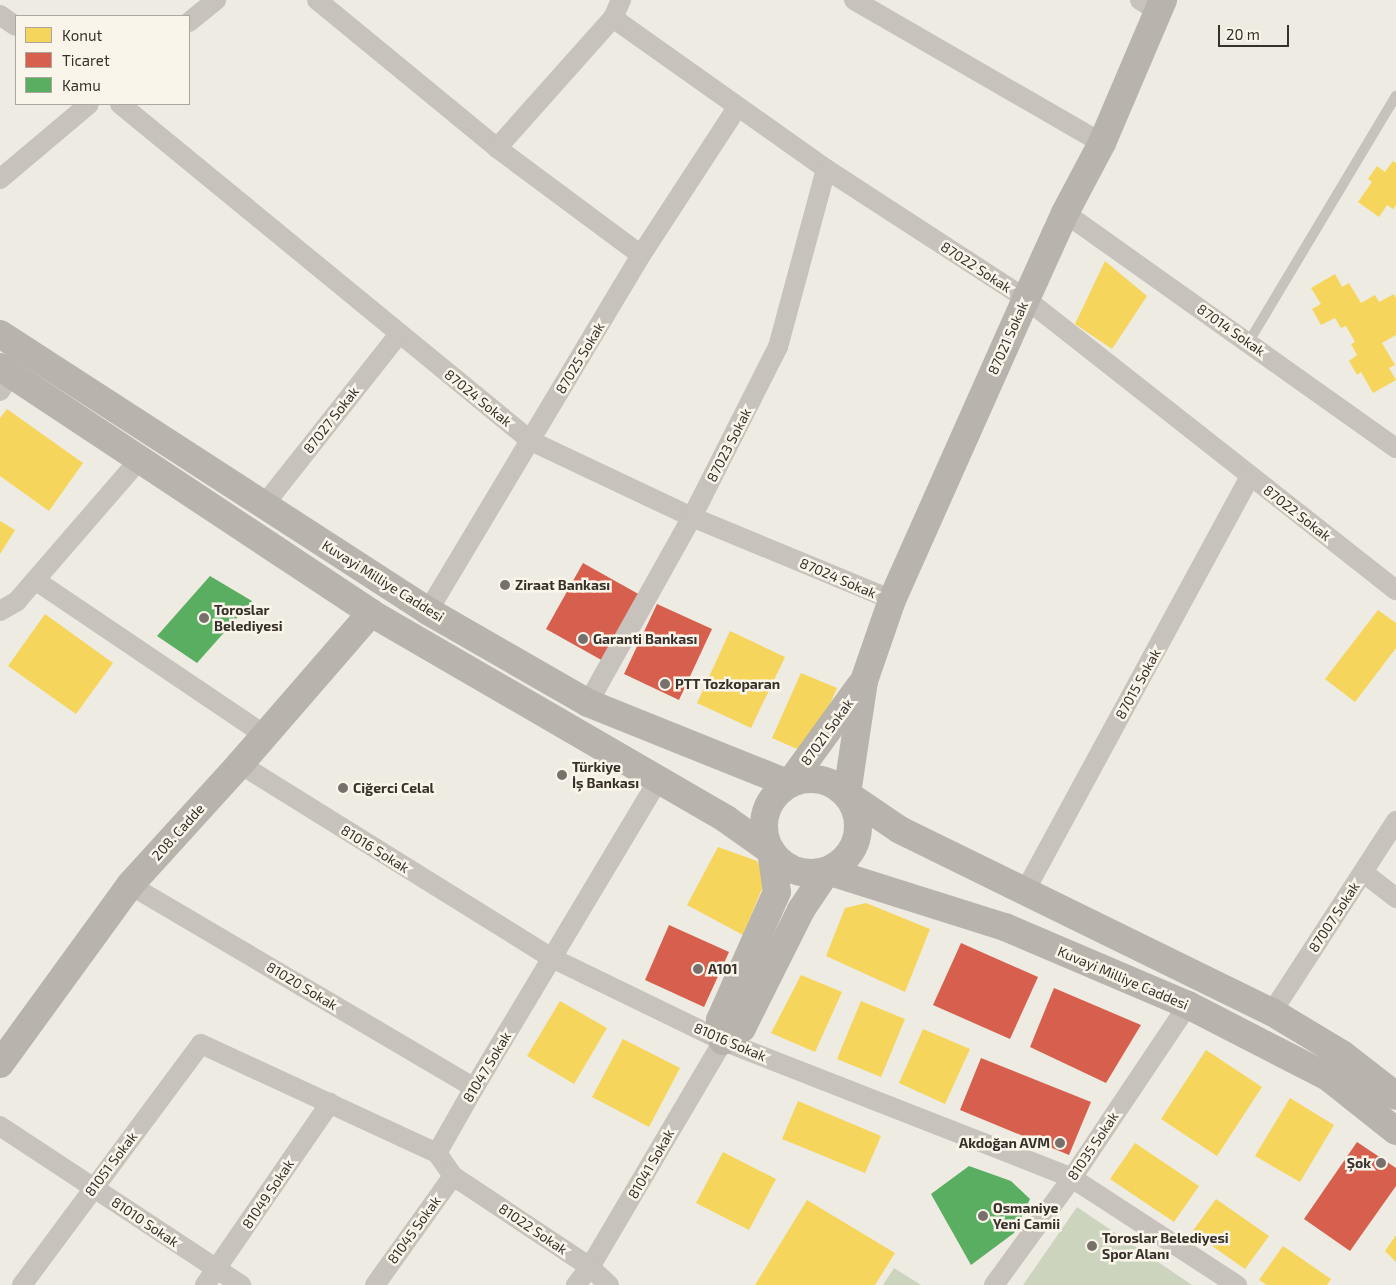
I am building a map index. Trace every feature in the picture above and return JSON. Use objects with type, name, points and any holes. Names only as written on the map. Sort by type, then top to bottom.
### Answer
[{"type":"main road","name":"87021 Sokak","points":[[847,794],[864,681],[892,600],[1065,213],[1102,143],[1154,4]]},
{"type":"main road","name":"Kuvayi Milliye Caddesi","points":[[0,334],[428,610],[588,703],[790,784]]},
{"type":"main road","points":[[4,378],[139,460],[371,613],[726,819],[771,851],[782,863],[795,871],[811,874],[827,871],[840,864],[851,852],[858,838],[859,822],[856,807],[847,794]]},
{"type":"main road","name":"208. Cadde","points":[[0,1064],[130,885],[240,764],[371,613]]},
{"type":"main road","name":"87021 Sokak","points":[[790,784],[864,681]]},
{"type":"main road","points":[[827,871],[801,910],[742,1028],[723,1041],[720,1020],[777,892],[771,851],[765,837],[764,821],[772,800],[790,784],[804,779],[820,779],[835,784],[900,830],[1272,1012],[1342,1054],[1396,1096]]},
{"type":"main road","name":"Kuvayi Milliye Caddesi","points":[[827,871],[1005,927],[1188,1005],[1328,1077],[1396,1131]]},
{"type":"street","points":[[190,21],[215,0]]},
{"type":"street","points":[[317,0],[497,148],[641,255]]},
{"type":"street","points":[[854,0],[1102,143]]},
{"type":"street","points":[[497,148],[617,9]]},
{"type":"street","name":"87022 Sokak","points":[[617,9],[737,108],[826,169],[1026,299],[1396,590]]},
{"type":"street","points":[[0,15],[15,25]]},
{"type":"street","points":[[0,178],[88,105]]},
{"type":"street","name":"87024 Sokak","points":[[121,105],[530,441],[692,517],[892,600]]},
{"type":"street","name":"87025 Sokak","points":[[428,610],[641,255],[737,108]]},
{"type":"street","name":"87023 Sokak","points":[[588,703],[692,517],[778,347],[826,169]]},
{"type":"street","name":"87014 Sokak","points":[[1065,213],[1396,448]]},
{"type":"street","name":"87027 Sokak","points":[[264,505],[399,334]]},
{"type":"street","points":[[0,611],[17,601],[139,460]]},
{"type":"street","name":"87015 Sokak","points":[[1025,891],[1250,476]]},
{"type":"street","points":[[35,580],[265,735]]},
{"type":"street","name":"81016 Sokak","points":[[240,764],[552,958],[723,1041],[1072,1178],[1237,1285]]},
{"type":"street","name":"81047 Sokak","points":[[437,1153],[658,780]]},
{"type":"street","name":"87007 Sokak","points":[[1272,1012],[1396,821]]},
{"type":"street","points":[[1364,872],[1396,898]]},
{"type":"street","name":"81020 Sokak","points":[[130,885],[474,1088]]},
{"type":"street","name":"81035 Sokak","points":[[994,1285],[1072,1178],[1188,1005]]},
{"type":"street","name":"81041 Sokak","points":[[576,1285],[590,1267],[723,1041]]},
{"type":"street","name":"81051 Sokak","points":[[22,1285],[201,1044],[330,1103]]},
{"type":"street","points":[[330,1103],[437,1153],[454,1176]]},
{"type":"street","name":"81049 Sokak","points":[[211,1278],[330,1103]]},
{"type":"street","name":"81010 Sokak","points":[[0,1126],[94,1188],[211,1278],[241,1285]]},
{"type":"street","name":"81022 Sokak","points":[[454,1176],[590,1267],[609,1285]]},
{"type":"street","name":"81045 Sokak","points":[[375,1285],[454,1176]]},
{"type":"lane","points":[[1248,343],[1396,96]]},
{"type":"green space","name":"Toroslar Belediyesi Spor Alanı","points":[[1077,1207],[1192,1285],[1023,1285]]},
{"type":"green space","points":[[894,1268],[921,1285],[883,1285]]},
{"type":"building: Konut","points":[[1393,161],[1396,163],[1396,205],[1393,209],[1387,205],[1379,217],[1358,202],[1372,182],[1368,179],[1377,166],[1385,172]]},
{"type":"building: Konut","points":[[1105,261],[1147,296],[1112,349],[1075,324]]},
{"type":"building: Konut","points":[[1335,274],[1342,287],[1349,283],[1361,303],[1375,295],[1379,302],[1394,294],[1396,298],[1396,335],[1382,343],[1395,365],[1389,368],[1396,380],[1373,393],[1361,372],[1357,375],[1349,361],[1357,355],[1351,344],[1355,342],[1346,326],[1341,328],[1335,318],[1321,325],[1312,309],[1321,304],[1311,288]]},
{"type":"building: Konut","points":[[7,409],[83,463],[49,511],[0,476],[0,418]]},
{"type":"building: Konut","points":[[0,521],[15,530],[0,554]]},
{"type":"building: Konut","points":[[1378,610],[1396,623],[1396,648],[1355,702],[1325,679]]},
{"type":"building: Konut","points":[[45,614],[113,663],[76,714],[8,666]]},
{"type":"building: Konut","points":[[730,631],[785,657],[751,728],[697,703]]},
{"type":"building: Konut","points":[[801,673],[837,688],[815,738],[797,749],[772,738]]},
{"type":"building: Konut","points":[[718,847],[757,861],[763,873],[764,884],[743,935],[687,905]]},
{"type":"building: Konut","points":[[866,903],[930,929],[905,992],[826,956],[845,908]]},
{"type":"building: Konut","points":[[801,975],[842,992],[815,1052],[771,1033]]},
{"type":"building: Konut","points":[[560,1001],[607,1028],[574,1084],[527,1056]]},
{"type":"building: Konut","points":[[861,1001],[905,1019],[881,1077],[837,1059]]},
{"type":"building: Konut","points":[[923,1029],[970,1049],[945,1104],[899,1083]]},
{"type":"building: Konut","points":[[623,1039],[680,1068],[649,1127],[592,1097]]},
{"type":"building: Konut","points":[[1206,1050],[1262,1087],[1217,1156],[1161,1119]]},
{"type":"building: Konut","points":[[1290,1098],[1334,1125],[1300,1182],[1255,1156]]},
{"type":"building: Konut","points":[[798,1101],[881,1136],[865,1173],[782,1139]]},
{"type":"building: Konut","points":[[1135,1143],[1199,1186],[1174,1222],[1110,1179]]},
{"type":"building: Konut","points":[[723,1152],[776,1179],[749,1230],[696,1203]]},
{"type":"building: Konut","points":[[1216,1199],[1269,1236],[1245,1269],[1192,1232]]},
{"type":"building: Konut","points":[[807,1200],[895,1253],[875,1285],[755,1285]]},
{"type":"building: Konut","points":[[1396,1235],[1396,1262],[1385,1251]]},
{"type":"building: Konut","points":[[1283,1246],[1331,1279],[1327,1285],[1267,1285],[1259,1280]]},
{"type":"building: Ticaret","points":[[583,563],[642,596],[605,662],[546,629]]},
{"type":"building: Ticaret","points":[[657,604],[712,629],[679,700],[624,674]]},
{"type":"building: Ticaret","points":[[669,925],[729,952],[704,1007],[645,980]]},
{"type":"building: Ticaret","points":[[961,943],[1038,977],[1010,1039],[933,1005]]},
{"type":"building: Ticaret","points":[[1054,988],[1141,1025],[1106,1083],[1030,1047]]},
{"type":"building: Ticaret","points":[[981,1058],[1091,1102],[1069,1155],[960,1110]]},
{"type":"building: Ticaret","points":[[1357,1142],[1396,1168],[1396,1186],[1350,1251],[1304,1219]]},
{"type":"building: Kamu","name":"Toroslar Belediyesi","points":[[210,576],[252,601],[197,663],[157,636]]},
{"type":"building: Kamu","name":"Osmaniye Yeni Camii","points":[[969,1166],[1011,1181],[1030,1199],[1014,1233],[971,1265],[931,1194]]},
{"type":"place","name":"Ziraat Bankası","points":[[505,585]]},
{"type":"place","name":"Toroslar Belediyesi","points":[[204,618]]},
{"type":"place","name":"Garanti Bankası","points":[[583,639]]},
{"type":"place","name":"PTT Tozkoparan","points":[[665,684]]},
{"type":"place","name":"Türkiye İş Bankası","points":[[562,775]]},
{"type":"place","name":"Ciğerci Celal","points":[[343,788]]},
{"type":"place","name":"A101","points":[[698,969]]},
{"type":"place","name":"Akdoğan AVM","points":[[1060,1143]]},
{"type":"place","name":"Şok","points":[[1381,1163]]},
{"type":"place","name":"Osmaniye Yeni Camii","points":[[983,1216]]},
{"type":"place","name":"Toroslar Belediyesi Spor Alanı","points":[[1092,1246]]}]
